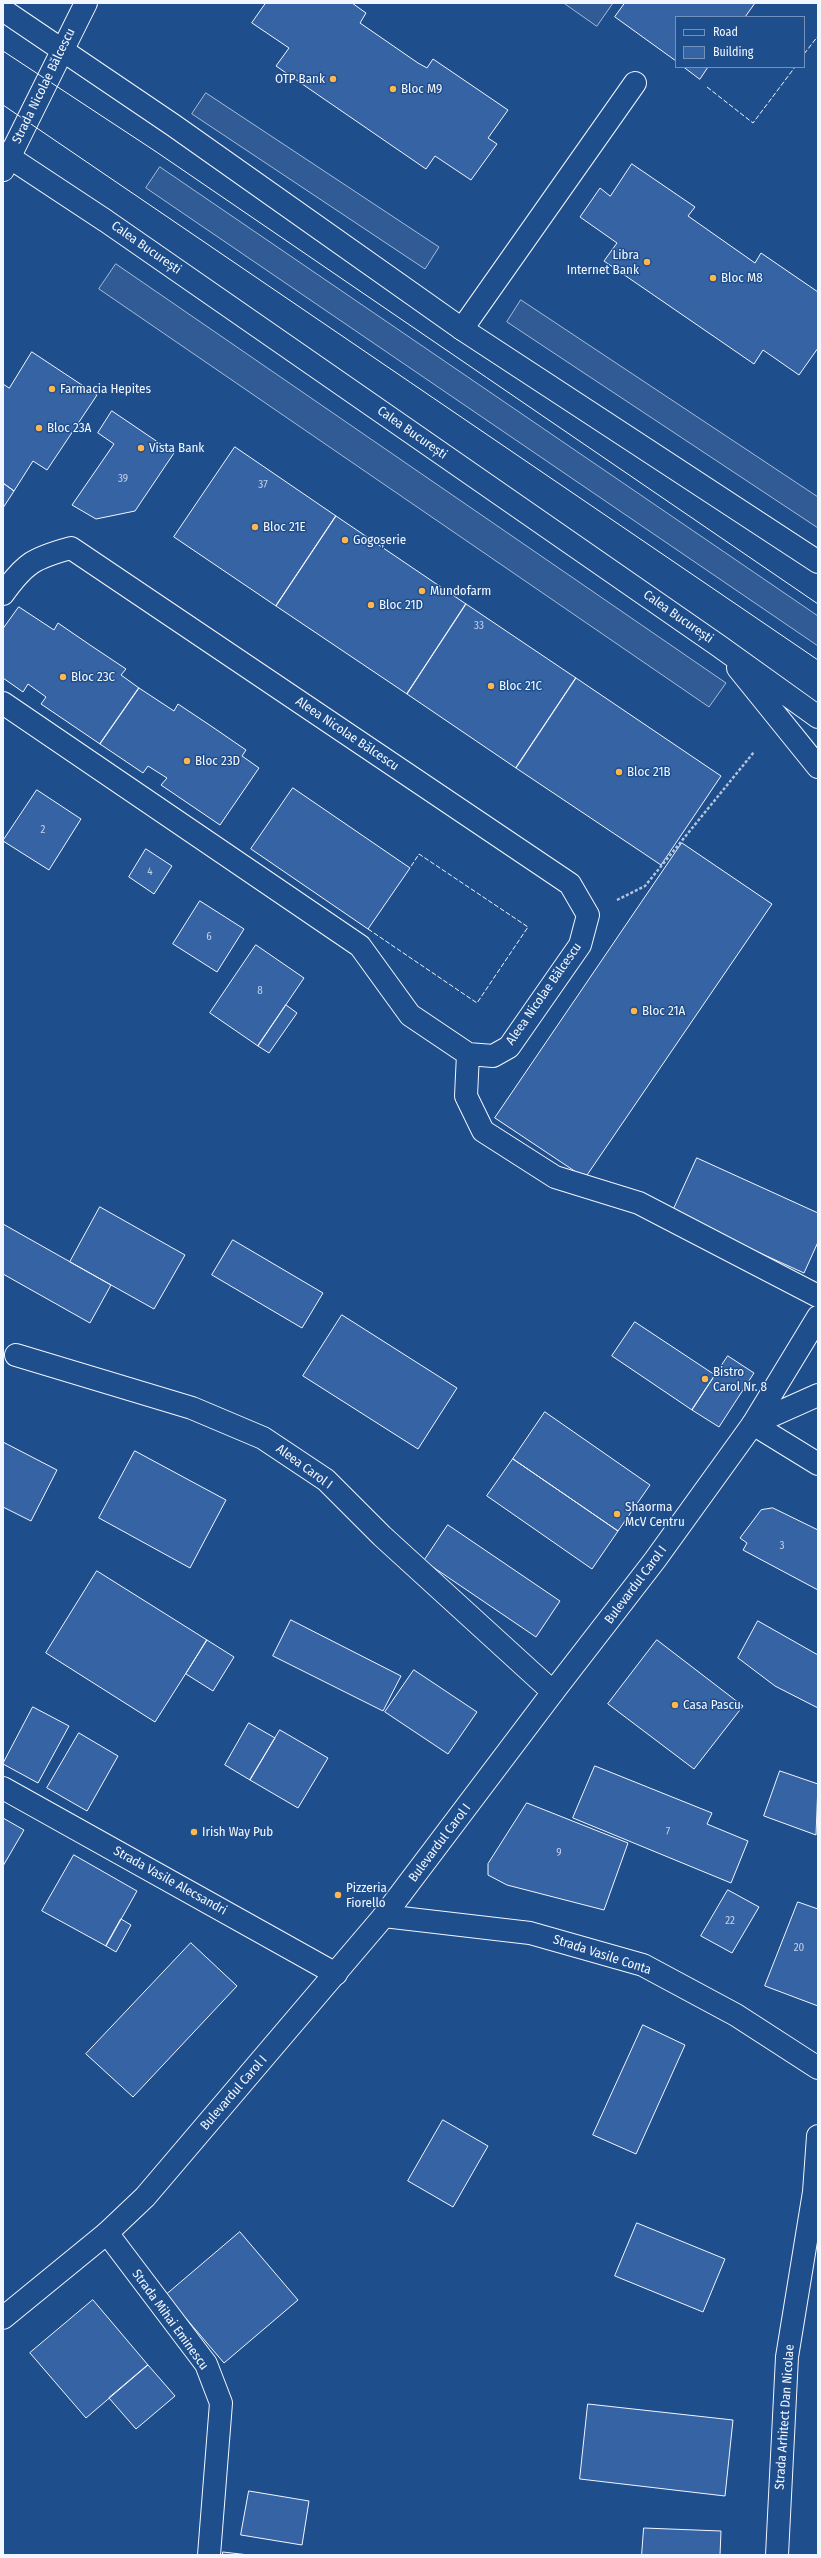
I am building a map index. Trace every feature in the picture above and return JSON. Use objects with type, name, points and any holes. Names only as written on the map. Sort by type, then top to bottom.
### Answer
[{"type":"main road","name":"Strada Nicolae Bălcescu","points":[[5,160],[86,3]]},
{"type":"main road","points":[[3,10],[173,125],[462,329],[818,562]]},
{"type":"main road","points":[[462,329],[635,83]]},
{"type":"main road","name":"Calea București","points":[[5,160],[112,225],[719,646],[818,717]]},
{"type":"main road","name":"Aleea Nicolae Bălcescu","points":[[3,594],[20,570],[42,556],[71,548],[570,884],[588,915],[580,945],[509,1047],[493,1056],[468,1054],[410,1015],[360,946],[3,703]]},
{"type":"main road","points":[[719,646],[818,767]]},
{"type":"main road","points":[[468,1054],[466,1096],[483,1131],[555,1177],[639,1203],[818,1296]]},
{"type":"main road","name":"Bulevardul Carol I","points":[[3,2318],[107,2233],[145,2197],[384,1916],[553,1692],[656,1560],[753,1424],[818,1317]]},
{"type":"main road","name":"Aleea Carol I","points":[[16,1355],[192,1408],[263,1438],[326,1480],[382,1536],[553,1692]]},
{"type":"main road","points":[[753,1424],[818,1395]]},
{"type":"main road","points":[[753,1424],[818,1464]]},
{"type":"main road","name":"Strada Vasile Alecsandri","points":[[3,1788],[336,1974]]},
{"type":"main road","name":"Strada Vasile Conta","points":[[384,1916],[530,1933],[642,1966],[736,2015],[818,2068]]},
{"type":"main road","name":"Strada Arhitect Dan Nicolae","points":[[778,2555],[786,2357],[814,2192],[818,2136]]},
{"type":"main road","name":"Strada Mihai Eminescu","points":[[107,2233],[206,2364],[221,2403],[209,2555]]},
{"type":"path","points":[[588,915],[644,886],[754,752]]},
{"type":"shaded area","points":[[564,3],[613,3],[597,26]]},
{"type":"shaded area","points":[[206,93],[439,247],[425,269],[192,114]]},
{"type":"shaded area","points":[[160,167],[818,616],[818,646],[146,188]]},
{"type":"shaded area","points":[[116,264],[726,683],[709,707],[99,289]]},
{"type":"shaded area","points":[[521,300],[818,497],[818,528],[507,322]]},
{"type":"building","name":"Bloc M9","points":[[266,3],[352,3],[366,13],[360,23],[418,63],[427,68],[433,59],[508,110],[488,138],[497,144],[471,180],[435,156],[426,169],[276,66],[289,48],[252,23]]},
{"type":"building","points":[[625,3],[755,3],[746,16],[675,16],[675,60],[615,17]]},
{"type":"building","points":[[685,68],[707,68],[700,79]]},
{"type":"building","name":"Bloc M8","points":[[632,164],[695,207],[688,216],[755,263],[761,253],[818,292],[818,348],[799,375],[763,350],[754,364],[604,261],[617,243],[580,217],[600,188],[610,196]]},
{"type":"building","name":"Bloc 23A","points":[[32,352],[97,395],[47,470],[33,461],[14,491],[3,483],[3,384],[9,388]]},
{"type":"building","points":[[112,411],[174,453],[135,511],[96,519],[72,505],[114,444],[98,433]]},
{"type":"building","name":"Bloc 21E","points":[[235,447],[336,516],[276,606],[174,537]]},
{"type":"building","points":[[3,483],[14,491],[3,508]]},
{"type":"building","name":"Bloc 21D","points":[[336,516],[466,604],[407,694],[276,606]]},
{"type":"building","name":"Bloc 21C","points":[[466,604],[576,678],[516,768],[407,694]]},
{"type":"building","name":"Bloc 23C","points":[[19,607],[54,630],[58,623],[126,669],[121,675],[139,688],[100,744],[41,704],[46,697],[28,684],[23,692],[3,678],[3,629]]},
{"type":"building","name":"Bloc 21B","points":[[576,678],[721,776],[661,865],[516,768]]},
{"type":"building","name":"Bloc 23D","points":[[139,688],[174,711],[178,704],[211,726],[246,750],[242,756],[259,768],[220,825],[161,785],[167,778],[148,766],[143,773],[100,744]]},
{"type":"building","points":[[293,788],[410,868],[368,929],[251,849]]},
{"type":"building","points":[[37,790],[81,819],[49,870],[3,841]]},
{"type":"building","name":"Bloc 21A","points":[[682,843],[772,904],[585,1178],[495,1118]]},
{"type":"building","points":[[146,849],[172,866],[154,894],[129,877]]},
{"type":"building","points":[[200,901],[244,929],[217,972],[173,944]]},
{"type":"building","points":[[256,945],[304,978],[258,1046],[210,1013]]},
{"type":"building","points":[[286,1005],[297,1013],[269,1053],[258,1046]]},
{"type":"building","points":[[697,1158],[818,1213],[818,1242],[804,1273],[672,1213]]},
{"type":"building","points":[[100,1207],[185,1255],[154,1309],[70,1262]]},
{"type":"building","points":[[3,1224],[111,1285],[90,1323],[3,1274]]},
{"type":"building","points":[[233,1240],[323,1293],[302,1328],[212,1275]]},
{"type":"building","points":[[342,1315],[457,1388],[418,1449],[303,1376]]},
{"type":"building","points":[[635,1322],[715,1375],[692,1410],[612,1356]]},
{"type":"building","points":[[728,1356],[754,1373],[719,1427],[692,1410]]},
{"type":"building","points":[[545,1412],[650,1485],[618,1531],[513,1459]]},
{"type":"building","points":[[3,1442],[57,1470],[31,1521],[3,1507]]},
{"type":"building","points":[[135,1451],[226,1500],[190,1568],[99,1518]]},
{"type":"building","points":[[513,1459],[618,1531],[592,1569],[487,1496]]},
{"type":"building","points":[[773,1508],[818,1530],[818,1590],[743,1550],[747,1543],[740,1538],[761,1510]]},
{"type":"building","points":[[448,1525],[560,1601],[536,1637],[424,1561]]},
{"type":"building","points":[[97,1571],[207,1640],[155,1722],[46,1653]]},
{"type":"building","points":[[291,1620],[401,1676],[383,1711],[273,1656]]},
{"type":"building","points":[[758,1621],[818,1655],[818,1708],[775,1686],[738,1658]]},
{"type":"building","points":[[207,1640],[234,1657],[213,1691],[186,1674]]},
{"type":"building","name":"Casa Pascu","points":[[657,1640],[743,1706],[694,1769],[608,1704]]},
{"type":"building","points":[[414,1670],[477,1712],[448,1754],[385,1712]]},
{"type":"building","points":[[33,1707],[69,1726],[38,1783],[3,1764]]},
{"type":"building","points":[[249,1723],[275,1738],[250,1780],[225,1765]]},
{"type":"building","points":[[280,1730],[328,1758],[298,1808],[250,1780]]},
{"type":"building","points":[[79,1733],[118,1756],[87,1811],[47,1788]]},
{"type":"building","points":[[595,1766],[712,1813],[707,1824],[748,1841],[731,1883],[573,1818]]},
{"type":"building","points":[[780,1771],[818,1784],[816,1835],[764,1816]]},
{"type":"building","points":[[527,1803],[628,1843],[604,1910],[507,1885],[488,1875],[488,1864]]},
{"type":"building","points":[[3,1818],[24,1830],[3,1866]]},
{"type":"building","points":[[74,1855],[137,1891],[106,1946],[42,1911]]},
{"type":"building","points":[[728,1890],[759,1907],[732,1953],[701,1936]]},
{"type":"building","points":[[798,1902],[818,1909],[818,2006],[765,1986]]},
{"type":"building","points":[[121,1919],[131,1925],[116,1952],[106,1946]]},
{"type":"building","points":[[191,1943],[237,1986],[133,2097],[86,2054]]},
{"type":"building","points":[[643,2025],[685,2045],[636,2154],[593,2135]]},
{"type":"building","points":[[443,2120],[488,2146],[453,2207],[408,2181]]},
{"type":"building","points":[[637,2223],[725,2259],[703,2312],[615,2276]]},
{"type":"building","points":[[240,2232],[298,2300],[224,2363],[166,2295]]},
{"type":"building","points":[[93,2300],[148,2365],[86,2418],[30,2353]]},
{"type":"building","points":[[148,2365],[175,2396],[136,2429],[109,2398]]},
{"type":"building","points":[[588,2404],[733,2420],[725,2496],[580,2479]]},
{"type":"building","points":[[249,2491],[309,2501],[302,2545],[241,2535]]},
{"type":"building","points":[[644,2528],[721,2531],[720,2555],[642,2555]]},
{"type":"building","points":[[223,2552],[249,2555],[223,2555]]},
{"type":"tram line","points":[[3,51],[155,151],[818,604]]},
{"type":"tram line","points":[[3,105],[818,660]]},
{"type":"fence","points":[[805,53],[818,36]]},
{"type":"fence","points":[[707,87],[753,123],[794,68]]},
{"type":"fence","points":[[368,929],[477,1003],[528,927],[419,854],[410,868]]},
{"type":"place","name":"OTP Bank","points":[[333,79]]},
{"type":"place","name":"Bloc M9","points":[[393,89]]},
{"type":"place","name":"Libra Internet Bank","points":[[647,262]]},
{"type":"place","name":"Bloc M8","points":[[713,278]]},
{"type":"place","name":"Farmacia Hepites","points":[[52,389]]},
{"type":"place","name":"Bloc 23A","points":[[39,428]]},
{"type":"place","name":"Vista Bank","points":[[141,448]]},
{"type":"place","name":"Bloc 21E","points":[[255,527]]},
{"type":"place","name":"Gogoșerie","points":[[345,540]]},
{"type":"place","name":"Mundofarm","points":[[422,591]]},
{"type":"place","name":"Bloc 21D","points":[[371,605]]},
{"type":"place","name":"Bloc 23C","points":[[63,677]]},
{"type":"place","name":"Bloc 21C","points":[[491,686]]},
{"type":"place","name":"Bloc 23D","points":[[187,761]]},
{"type":"place","name":"Bloc 21B","points":[[619,772]]},
{"type":"place","name":"Bloc 21A","points":[[634,1011]]},
{"type":"place","name":"Bistro Carol Nr. 8","points":[[705,1379]]},
{"type":"place","name":"Shaorma McV Centru","points":[[617,1514]]},
{"type":"place","name":"Casa Pascu","points":[[675,1705]]},
{"type":"place","name":"Irish Way Pub","points":[[194,1832]]},
{"type":"place","name":"Pizzeria Fiorello","points":[[338,1895]]}]
